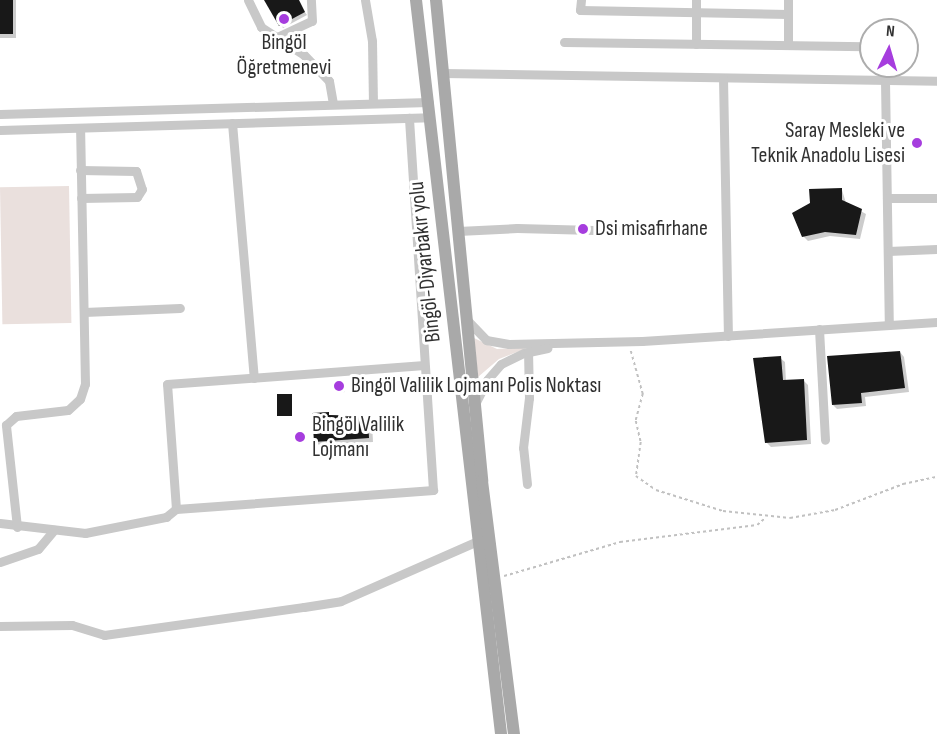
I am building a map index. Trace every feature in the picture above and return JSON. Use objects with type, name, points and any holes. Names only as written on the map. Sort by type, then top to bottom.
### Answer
[{"type":"main road","name":"Bingöl-Diyarbakır yolu","points":[[416,0],[501,734]]},
{"type":"main road","name":"Bingöl-Diyarbakır yolu","points":[[436,0],[475,404],[514,734]]},
{"type":"street","points":[[248,0],[261,27],[304,55],[330,81],[333,104]]},
{"type":"street","points":[[277,37],[312,21],[311,0]]},
{"type":"street","points":[[365,0],[372,40],[373,103]]},
{"type":"street","points":[[580,0],[580,10],[788,14]]},
{"type":"street","points":[[696,0],[696,44]]},
{"type":"street","points":[[788,0],[788,45]]},
{"type":"street","points":[[564,42],[859,46]]},
{"type":"street","points":[[443,73],[937,81]]},
{"type":"street","points":[[723,78],[728,336]]},
{"type":"street","points":[[885,81],[890,325]]},
{"type":"street","points":[[0,114],[429,102]]},
{"type":"street","points":[[0,130],[430,117]]},
{"type":"street","points":[[0,523],[17,527],[85,532],[166,517],[176,509],[433,490],[409,118]]},
{"type":"street","points":[[232,123],[254,378]]},
{"type":"street","points":[[17,527],[6,425],[21,414],[63,411],[80,399],[85,384],[80,128]]},
{"type":"street","points":[[80,170],[136,171],[142,189],[137,196],[81,198]]},
{"type":"street","points":[[887,198],[937,198]]},
{"type":"street","points":[[458,231],[539,228],[632,231]]},
{"type":"street","points":[[888,251],[937,249]]},
{"type":"street","points":[[84,312],[180,308]]},
{"type":"street","points":[[467,320],[478,335],[497,344],[629,341],[937,322]]},
{"type":"street","points":[[819,329],[825,440]]},
{"type":"street","points":[[475,404],[487,380],[501,364],[528,352],[588,343]]},
{"type":"street","points":[[526,484],[523,448],[529,398],[528,352]]},
{"type":"street","points":[[176,509],[166,384],[424,365]]},
{"type":"street","points":[[0,562],[38,549],[54,530]]},
{"type":"street","points":[[0,626],[72,625],[104,635],[341,601],[478,541]]},
{"type":"path","points":[[629,341],[643,394],[636,421],[641,442],[638,480],[656,490],[711,508],[765,517],[790,518],[835,510],[903,484],[937,477]]},
{"type":"path","points":[[494,579],[620,542],[757,525],[765,517]]},
{"type":"shaded area","points":[[69,186],[71,323],[2,324],[0,187]]},
{"type":"shaded area","points":[[474,338],[497,349],[530,347],[499,359],[478,377]]},
{"type":"building","points":[[0,0],[13,0],[13,34],[0,34]]},
{"type":"building","name":"Bingöl Öğretmenevi","points":[[264,0],[299,0],[305,12],[279,26]]},
{"type":"building","points":[[842,188],[842,200],[862,209],[856,235],[825,232],[802,237],[792,213],[810,203],[809,189]]},
{"type":"building","points":[[900,351],[905,388],[861,393],[862,403],[832,405],[827,356]]},
{"type":"building","points":[[781,356],[783,380],[804,379],[807,440],[765,443],[753,358]]},
{"type":"building","name":"Bingöl Valilik Lojmanı Polis Noktası","points":[[334,381],[344,381],[344,391],[334,391]]},
{"type":"building","points":[[277,394],[292,394],[292,416],[277,416]]},
{"type":"building","name":"Bingöl Valilik Lojmanı","points":[[329,412],[329,415],[368,416],[369,438],[314,442],[312,413]]},
{"type":"place","name":"Bingöl Öğretmenevi","points":[[284,19]]},
{"type":"place","name":"Saray Mesleki ve Teknik Anadolu Lisesi","points":[[917,143]]},
{"type":"place","name":"Dsi misafirhane","points":[[583,229]]},
{"type":"place","name":"Bingöl Valilik Lojmanı Polis Noktası","points":[[339,386]]},
{"type":"place","name":"Bingöl Valilik Lojmanı","points":[[300,437]]}]
